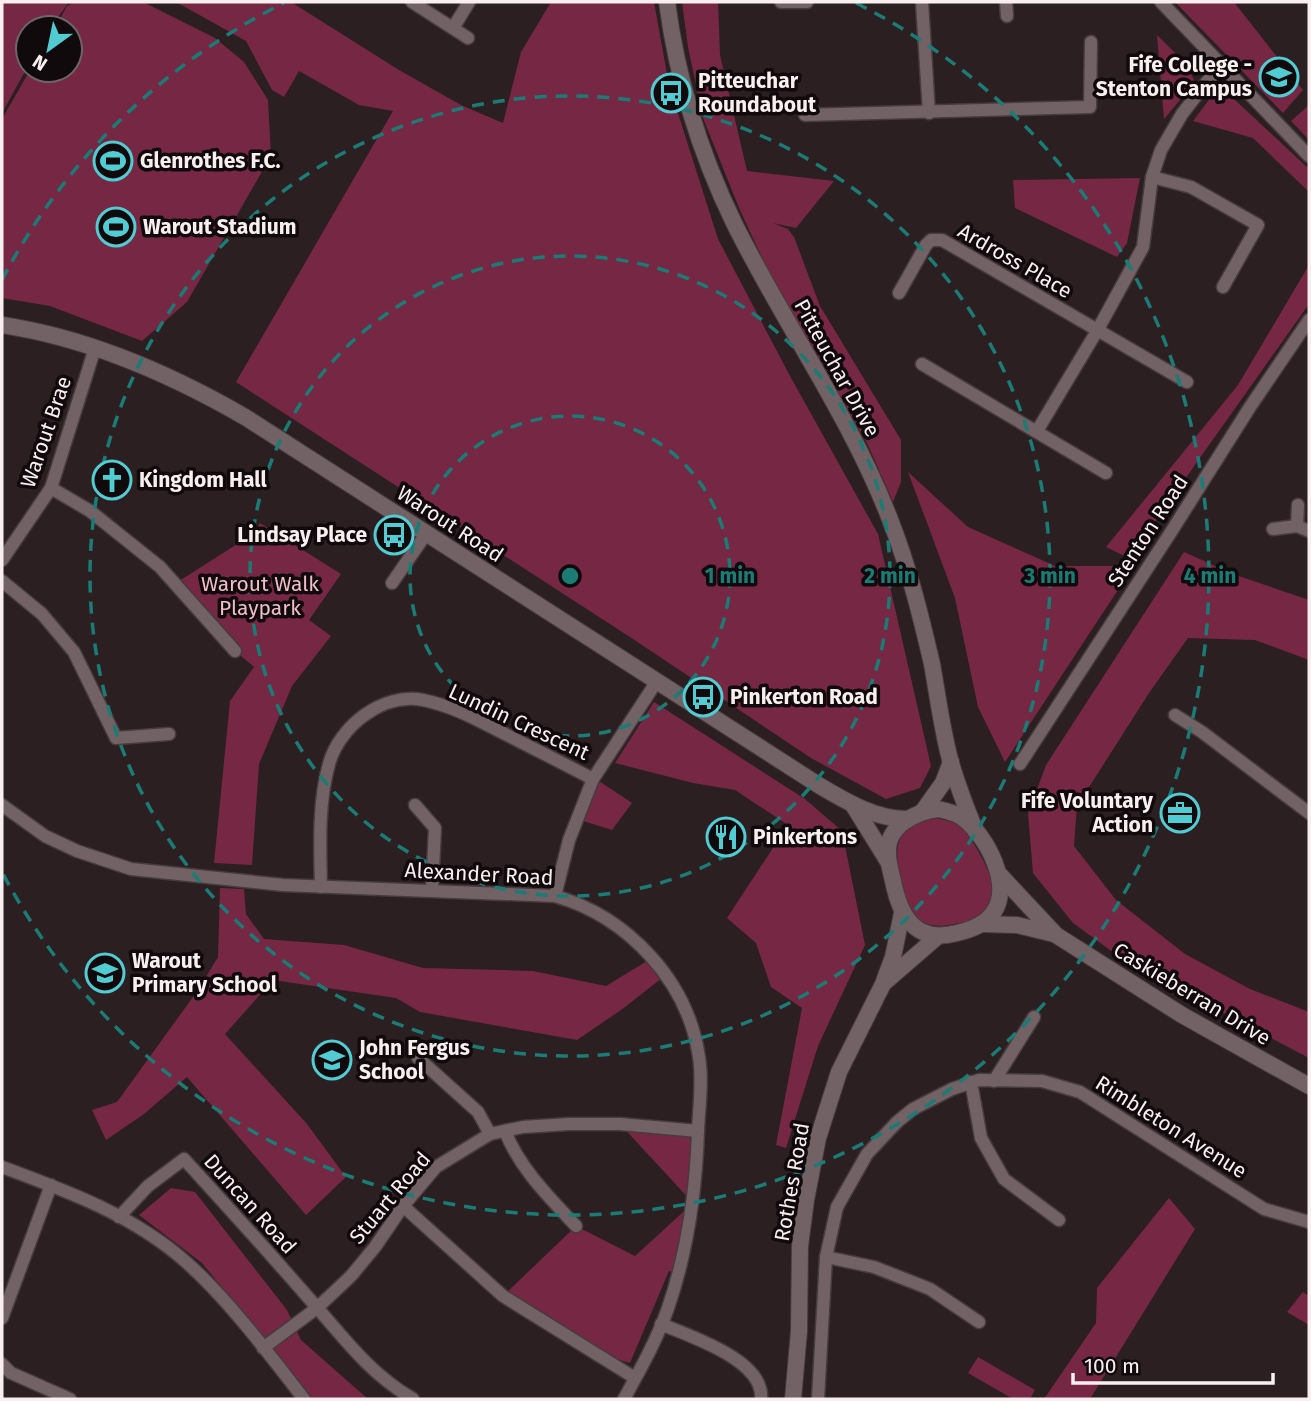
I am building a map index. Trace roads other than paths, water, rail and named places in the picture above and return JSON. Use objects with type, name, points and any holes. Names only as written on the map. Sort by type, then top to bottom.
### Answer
[{"type":"street","points":[[412,2],[468,38]]},
{"type":"street","points":[[453,28],[469,2]]},
{"type":"street","name":"Pitteuchar Drive","points":[[667,2],[672,42],[687,104],[733,222],[841,415],[891,523],[913,591],[951,762],[976,832]]},
{"type":"street","points":[[781,2],[807,2]]},
{"type":"street","points":[[922,2],[929,113]]},
{"type":"street","points":[[1006,2],[1007,16]]},
{"type":"street","points":[[1161,2],[1309,156]]},
{"type":"street","points":[[805,114],[1090,107],[1091,42]]},
{"type":"street","points":[[1037,431],[1143,247],[1152,177],[1161,150],[1171,131],[1220,65]]},
{"type":"street","points":[[1152,177],[1191,187],[1258,225],[1223,287]]},
{"type":"street","name":"Ardross Place","points":[[899,293],[926,245],[937,239],[1187,382]]},
{"type":"street","name":"Stenton Road","points":[[1020,764],[1309,320]]},
{"type":"street","name":"Warout Road","points":[[2,325],[68,338],[165,374],[216,400],[853,805]]},
{"type":"street","name":"Warout Brae","points":[[2,560],[51,488],[95,348]]},
{"type":"street","points":[[922,364],[1106,473]]},
{"type":"street","points":[[51,488],[90,511],[160,567],[236,651]]},
{"type":"street","points":[[1273,529],[1303,529],[1298,505]]},
{"type":"street","points":[[392,583],[426,534]]},
{"type":"street","points":[[2,581],[42,614],[74,652],[116,738],[169,734]]},
{"type":"street","points":[[555,896],[569,840],[593,779],[657,681]]},
{"type":"street","name":"Lundin Crescent","points":[[321,887],[320,835],[330,761],[342,735],[352,725],[362,716],[387,704],[420,699],[451,708],[593,779]]},
{"type":"street","points":[[1175,715],[1212,739],[1309,813]]},
{"type":"street","points":[[923,811],[943,783],[951,762]]},
{"type":"street","name":"Alexander Road","points":[[2,805],[45,836],[103,861],[131,869],[321,887],[555,896],[594,910],[615,924],[658,964],[681,998],[694,1034],[699,1058],[694,1202],[688,1238],[662,1324],[624,1399]]},
{"type":"street","points":[[415,805],[435,828],[432,890]]},
{"type":"street","points":[[853,805],[891,819],[907,818],[923,811],[939,809],[954,813],[970,823],[976,832],[999,874],[1002,888],[1000,899],[991,916],[981,924],[962,932],[937,936],[883,984]]},
{"type":"street","points":[[853,805],[889,864]]},
{"type":"street","points":[[883,984],[893,957],[902,913],[887,852],[894,833],[907,818]]},
{"type":"street","name":"Caskieberran Drive","points":[[999,874],[1056,935],[1182,1015],[1309,1086]]},
{"type":"street","points":[[902,913],[914,926],[937,936]]},
{"type":"street","name":"Caskieberran Drive","points":[[981,924],[1017,925],[1056,935]]},
{"type":"street","name":"Rothes Road","points":[[793,1399],[799,1331],[800,1246],[818,1138],[839,1072],[883,984]]},
{"type":"street","points":[[994,1081],[1034,1017]]},
{"type":"street","points":[[418,1058],[478,1112],[490,1134]]},
{"type":"street","points":[[971,1082],[981,1138],[1004,1179],[1059,1220]]},
{"type":"street","name":"Rimbleton Avenue","points":[[818,1399],[826,1257],[837,1207],[867,1154],[897,1122],[913,1108],[971,1082],[1042,1082],[1080,1092],[1264,1209],[1309,1222]]},
{"type":"street","name":"Stuart Road","points":[[262,1348],[317,1308],[351,1276],[436,1167],[490,1134],[523,1127],[569,1124],[620,1124],[698,1131]]},
{"type":"street","points":[[505,1131],[512,1148],[533,1179],[576,1226]]},
{"type":"street","name":"Duncan Road","points":[[119,1217],[148,1186],[184,1159],[317,1308]]},
{"type":"street","points":[[2,1167],[66,1190],[119,1217],[186,1262],[213,1289],[304,1399]]},
{"type":"street","points":[[2,1318],[51,1185]]},
{"type":"street","points":[[403,1206],[503,1296],[635,1378]]},
{"type":"street","points":[[826,1257],[874,1267],[930,1289],[979,1322]]},
{"type":"street","points":[[317,1308],[355,1354],[413,1399]]},
{"type":"street","points":[[662,1324],[726,1352],[750,1372],[757,1383],[761,1399]]},
{"type":"street","points":[[2,1364],[11,1373],[70,1399]]},
{"type":"place","name":"Fife College - Stenton Campus","points":[[1279,77]]},
{"type":"place","name":"Pitteuchar Roundabout","points":[[671,93]]},
{"type":"place","name":"Glenrothes F.C.","points":[[113,161]]},
{"type":"place","name":"Warout Stadium","points":[[116,227]]},
{"type":"place","name":"Kingdom Hall","points":[[112,480]]},
{"type":"place","name":"Lindsay Place","points":[[394,535]]},
{"type":"place","name":"Pinkerton Road","points":[[703,697]]},
{"type":"place","name":"Fife Voluntary Action","points":[[1180,813]]},
{"type":"place","name":"Pinkertons","points":[[726,837]]},
{"type":"place","name":"Warout Primary School","points":[[105,973]]},
{"type":"place","name":"John Fergus School","points":[[332,1060]]},
{"type":"park label","name":"Warout Walk Playpark","points":[[260,596]]}]
